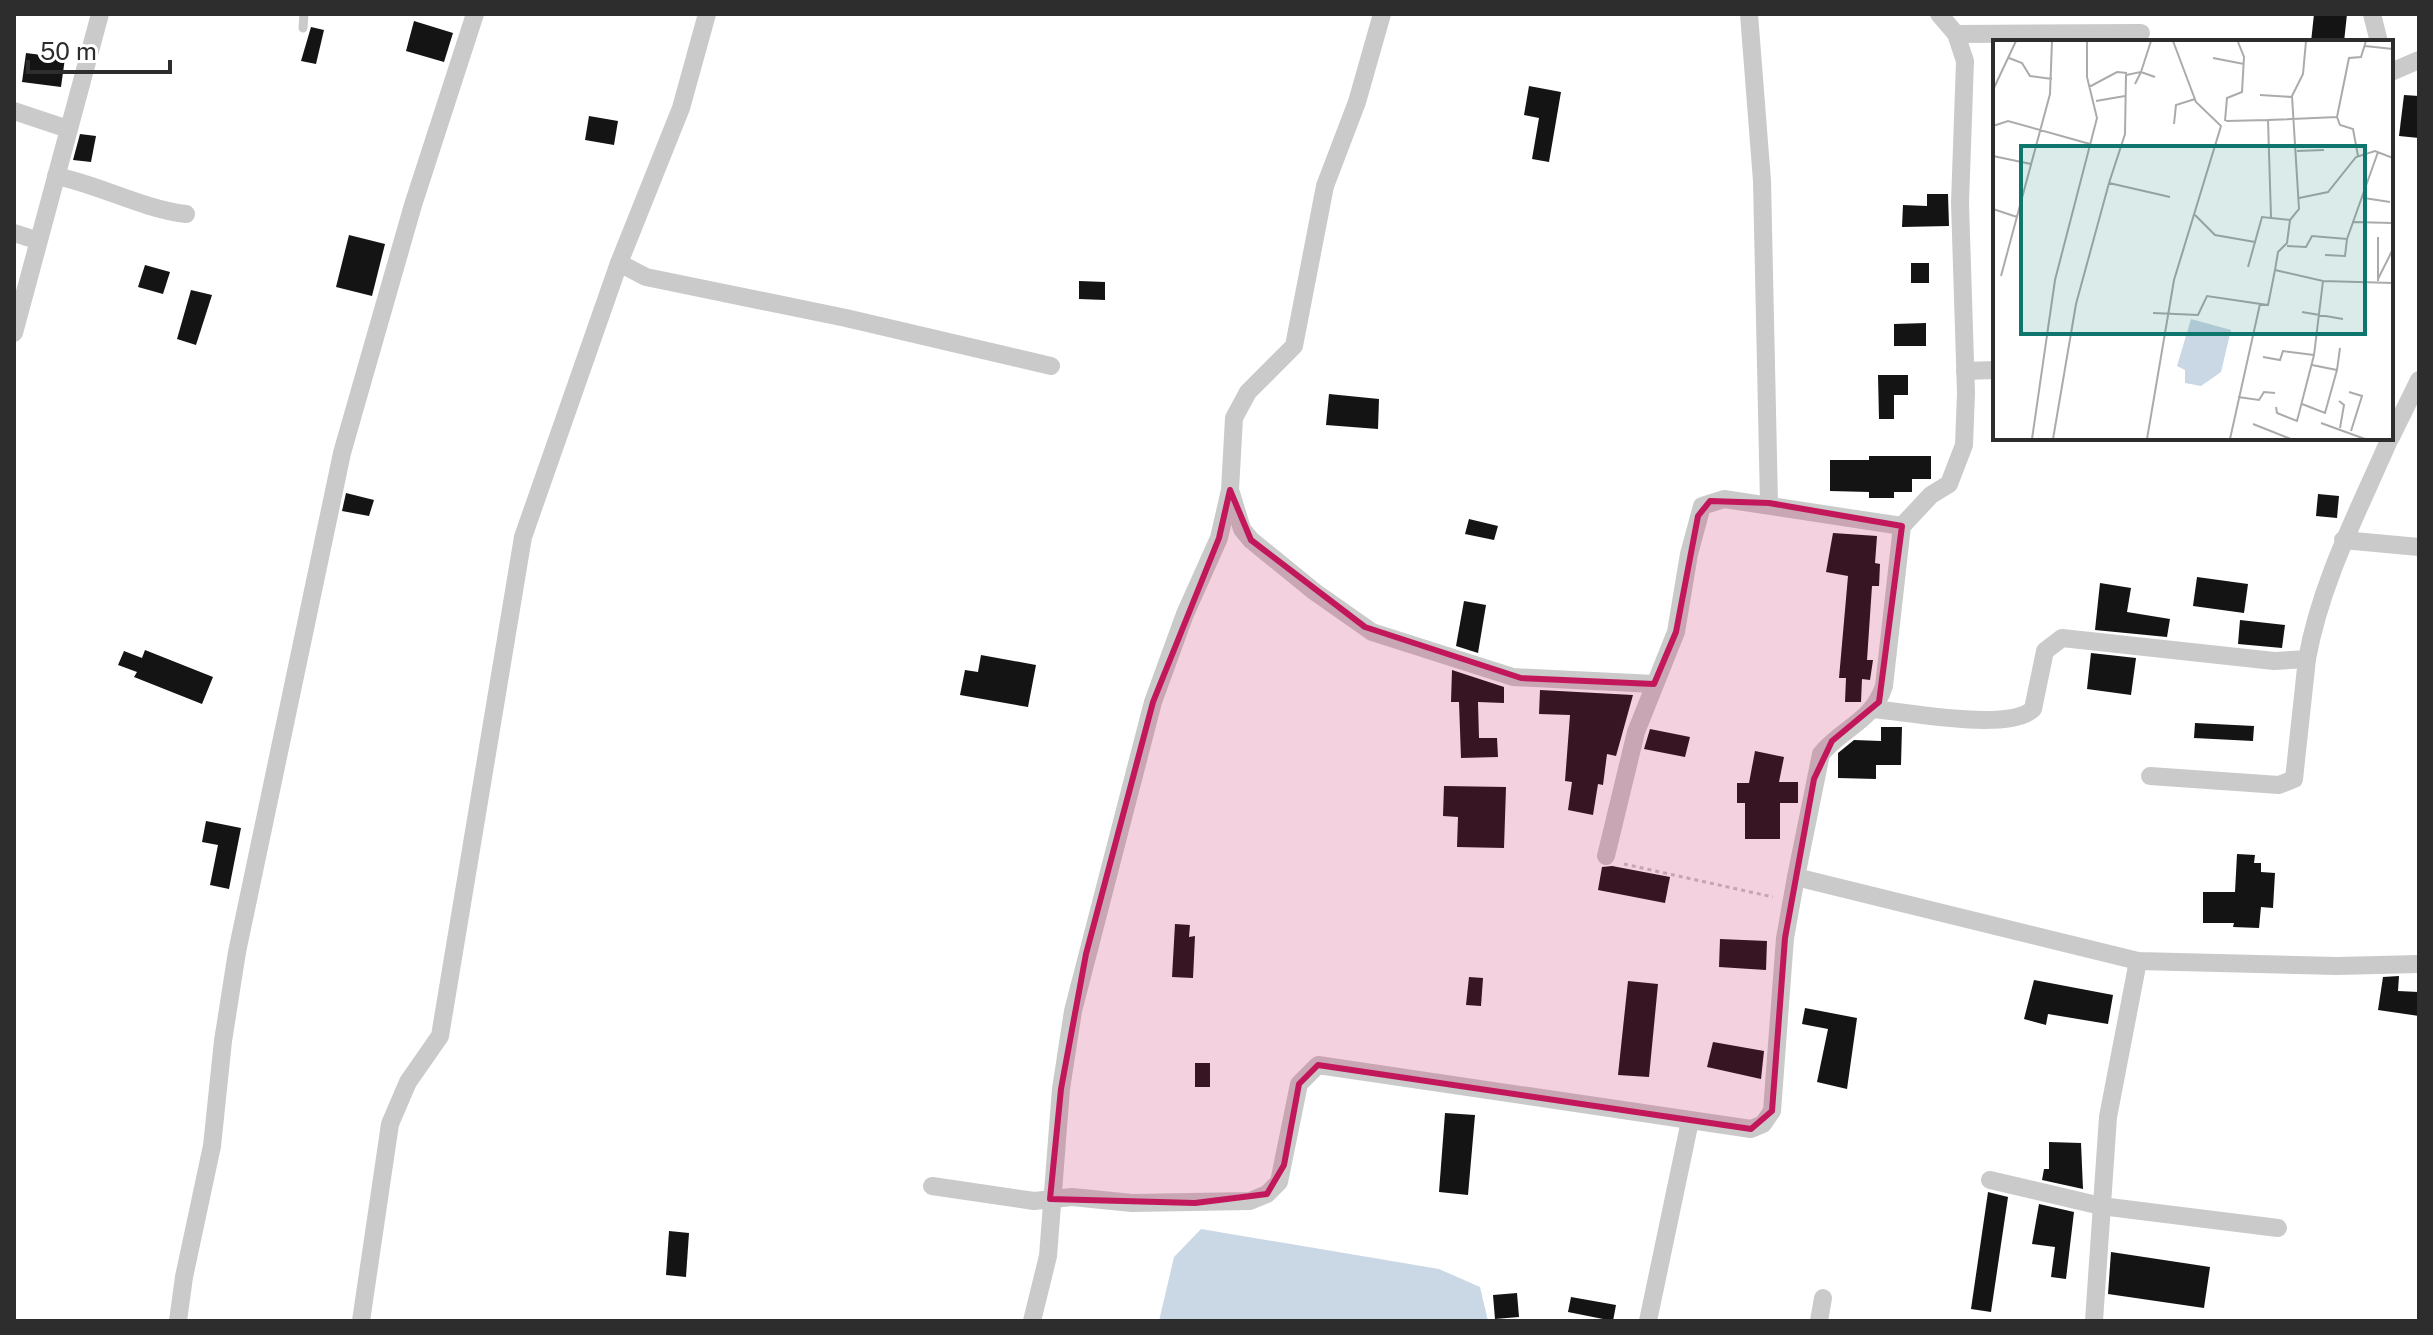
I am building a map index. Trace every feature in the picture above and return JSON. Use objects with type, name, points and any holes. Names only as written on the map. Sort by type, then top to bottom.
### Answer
[{"type":"street","points":[[14,333],[36,240],[100,14]]},
{"type":"street","points":[[178,1321],[184,1277],[212,1146],[223,1041],[237,952],[342,453],[413,205],[475,14]]},
{"type":"street","points":[[361,1321],[390,1124],[408,1082],[440,1036],[523,537],[619,263],[681,108],[707,14]]},
{"type":"street","points":[[1032,1321],[1048,1256],[1050,1199],[1061,1089],[1086,954],[1118,847],[1153,702],[1185,614],[1219,538],[1230,490],[1234,418],[1248,392],[1294,346],[1325,186],[1357,102],[1382,14]]},
{"type":"street","points":[[1749,14],[1762,181],[1769,503]]},
{"type":"street","points":[[932,1186],[1034,1201],[1250,1201],[1267,1194],[1279,1182],[1299,1084],[1318,1065],[1690,1121],[1751,1129],[1763,1124],[1772,1111],[1791,901],[1821,754],[1832,741],[1873,709],[1884,686],[1902,526],[1931,495],[1949,484],[1964,445],[1960,203],[1965,61],[1956,34],[1939,14]]},
{"type":"street","points":[[2372,14],[2378,40]]},
{"type":"street","points":[[1956,34],[2141,33]]},
{"type":"street","points":[[2393,71],[2419,60]]},
{"type":"street","points":[[14,111],[68,129]]},
{"type":"street","points":[[56,176],[89,183],[153,209],[186,214]]},
{"type":"street","points":[[14,233],[36,240]]},
{"type":"street","points":[[619,263],[646,277],[846,318],[1051,366]]},
{"type":"street","points":[[1965,371],[1993,370]]},
{"type":"street","points":[[2393,433],[2419,380]]},
{"type":"street","points":[[2150,776],[2279,785],[2294,779],[2311,636],[2343,540],[2390,440]]},
{"type":"street","points":[[1230,490],[1242,529],[1251,540],[1315,592],[1372,632],[1513,677],[1654,684]]},
{"type":"street","points":[[1606,856],[1625,772],[1654,684],[1676,632],[1689,554],[1702,506],[1724,499],[1769,503],[1902,526]]},
{"type":"street","points":[[2343,540],[2419,547]]},
{"type":"street","points":[[1873,709],[1994,720],[2016,718],[2033,709],[2045,651],[2062,638],[2274,661],[2307,659]]},
{"type":"street","points":[[1796,877],[2138,961],[2337,966],[2419,964]]},
{"type":"street","points":[[2094,1321],[2108,1117],[2138,961]]},
{"type":"street","points":[[1648,1321],[1690,1121]]},
{"type":"street","points":[[1990,1180],[2101,1206],[2278,1228]]},
{"type":"street","points":[[1819,1321],[1823,1298]]},
{"type":"lane","points":[[303,28],[304,14]]},
{"type":"path","points":[[1606,856],[1635,867],[1791,901]]},
{"type":"highlighted area","points":[[1230,490],[1251,540],[1365,627],[1521,678],[1654,684],[1676,632],[1698,516],[1710,501],[1769,503],[1902,526],[1879,702],[1832,741],[1814,779],[1785,938],[1772,1111],[1751,1129],[1318,1065],[1299,1084],[1284,1165],[1267,1194],[1195,1203],[1050,1199],[1061,1089],[1086,954],[1153,702],[1219,538]]},
{"type":"water","points":[[1201,1229],[1439,1269],[1480,1287],[1488,1321],[1159,1321],[1174,1257]]},
{"type":"building","points":[[2314,14],[2347,14],[2344,40],[2311,40]]},
{"type":"building","points":[[414,21],[453,33],[444,62],[406,51]]},
{"type":"building","points":[[311,27],[324,30],[316,64],[301,61]]},
{"type":"building","points":[[26,53],[65,58],[61,87],[22,82]]},
{"type":"building","points":[[1529,86],[1561,92],[1549,162],[1532,159],[1539,118],[1524,115]]},
{"type":"building","points":[[2404,95],[2419,96],[2419,138],[2399,136]]},
{"type":"building","points":[[589,116],[618,121],[614,145],[585,140]]},
{"type":"building","points":[[80,134],[96,136],[91,162],[73,160]]},
{"type":"building","points":[[1927,194],[1948,194],[1949,226],[1902,227],[1903,205],[1927,206]]},
{"type":"building","points":[[349,235],[385,244],[372,296],[336,287]]},
{"type":"building","points":[[1911,263],[1929,263],[1929,283],[1911,283]]},
{"type":"building","points":[[145,265],[170,272],[163,294],[138,287]]},
{"type":"building","points":[[1079,281],[1105,282],[1105,300],[1079,299]]},
{"type":"building","points":[[191,290],[212,295],[196,345],[177,339]]},
{"type":"building","points":[[1926,323],[1926,346],[1894,346],[1894,324]]},
{"type":"building","points":[[1878,375],[1908,375],[1908,395],[1894,395],[1894,419],[1879,419]]},
{"type":"building","points":[[1329,394],[1379,399],[1378,429],[1326,425]]},
{"type":"building","points":[[1869,456],[1931,456],[1931,479],[1912,479],[1912,492],[1894,492],[1894,498],[1869,498],[1869,492],[1830,491],[1830,460],[1869,460]]},
{"type":"building","points":[[346,493],[374,500],[369,516],[342,511]]},
{"type":"building","points":[[2318,494],[2339,496],[2337,518],[2316,516]]},
{"type":"building","points":[[1469,519],[1498,526],[1494,540],[1465,534]]},
{"type":"building","points":[[1833,533],[1877,536],[1875,563],[1880,564],[1879,586],[1872,586],[1867,660],[1873,660],[1870,680],[1862,679],[1861,702],[1845,702],[1846,678],[1839,678],[1848,576],[1826,572]]},
{"type":"building","points":[[2197,577],[2248,584],[2244,613],[2193,606]]},
{"type":"building","points":[[2100,583],[2131,588],[2127,612],[2170,619],[2167,637],[2095,630]]},
{"type":"building","points":[[1464,601],[1486,605],[1478,653],[1456,646]]},
{"type":"building","points":[[2240,620],[2285,625],[2282,648],[2238,644]]},
{"type":"building","points":[[145,650],[213,677],[202,704],[134,677],[137,672],[118,665],[124,651],[142,658]]},
{"type":"building","points":[[2091,653],[2136,658],[2131,695],[2087,689]]},
{"type":"building","points":[[981,655],[1036,665],[1028,707],[960,695],[965,670],[978,672]]},
{"type":"building","points":[[1452,670],[1504,687],[1504,703],[1478,702],[1479,738],[1497,738],[1498,757],[1461,758],[1459,702],[1451,702]]},
{"type":"building","points":[[1540,690],[1633,695],[1616,756],[1607,754],[1603,785],[1598,784],[1593,815],[1568,810],[1572,782],[1565,781],[1570,715],[1539,714]]},
{"type":"building","points":[[2195,723],[2254,726],[2253,741],[2194,738]]},
{"type":"building","points":[[1881,727],[1902,727],[1901,765],[1876,765],[1876,779],[1838,778],[1838,753],[1854,740],[1881,741]]},
{"type":"building","points":[[1650,729],[1690,737],[1685,757],[1644,749]]},
{"type":"building","points":[[1755,751],[1784,757],[1779,782],[1798,782],[1798,803],[1780,803],[1780,839],[1745,839],[1745,803],[1737,803],[1737,783],[1749,783]]},
{"type":"building","points":[[1444,786],[1506,787],[1504,848],[1457,847],[1458,817],[1443,816]]},
{"type":"building","points":[[206,821],[241,828],[229,889],[210,885],[218,845],[202,842]]},
{"type":"building","points":[[2237,854],[2255,855],[2254,863],[2261,863],[2261,872],[2275,873],[2273,908],[2261,907],[2259,928],[2233,927],[2234,923],[2203,923],[2203,892],[2235,892]]},
{"type":"building","points":[[1612,866],[1670,877],[1665,903],[1598,890],[1602,867]]},
{"type":"building","points":[[1175,924],[1190,925],[1189,937],[1195,936],[1193,978],[1172,977]]},
{"type":"building","points":[[1720,939],[1767,941],[1766,970],[1719,967]]},
{"type":"building","points":[[2399,976],[2398,991],[2419,992],[2419,1016],[2378,1010],[2383,977]]},
{"type":"building","points":[[1469,977],[1483,978],[1481,1006],[1466,1005]]},
{"type":"building","points":[[2034,980],[2113,995],[2108,1024],[2048,1014],[2046,1025],[2024,1019]]},
{"type":"building","points":[[1628,981],[1658,984],[1649,1077],[1618,1075]]},
{"type":"building","points":[[1805,1008],[1857,1018],[1847,1089],[1817,1082],[1828,1029],[1802,1024]]},
{"type":"building","points":[[1713,1042],[1764,1051],[1761,1079],[1707,1067]]},
{"type":"building","points":[[1195,1063],[1210,1063],[1210,1087],[1195,1087]]},
{"type":"building","points":[[1445,1113],[1475,1115],[1468,1195],[1439,1192]]},
{"type":"building","points":[[2049,1142],[2081,1143],[2083,1189],[2042,1180],[2044,1169],[2049,1169]]},
{"type":"building","points":[[1988,1192],[2008,1197],[1991,1312],[1971,1309]]},
{"type":"building","points":[[2039,1204],[2074,1212],[2066,1279],[2051,1277],[2055,1247],[2032,1244]]},
{"type":"building","points":[[669,1231],[689,1233],[686,1277],[666,1275]]},
{"type":"building","points":[[2111,1252],[2210,1267],[2204,1308],[2108,1294]]},
{"type":"building","points":[[1517,1293],[1519,1317],[1495,1319],[1493,1295]]},
{"type":"building","points":[[1571,1297],[1616,1305],[1613,1321],[1568,1312]]}]
